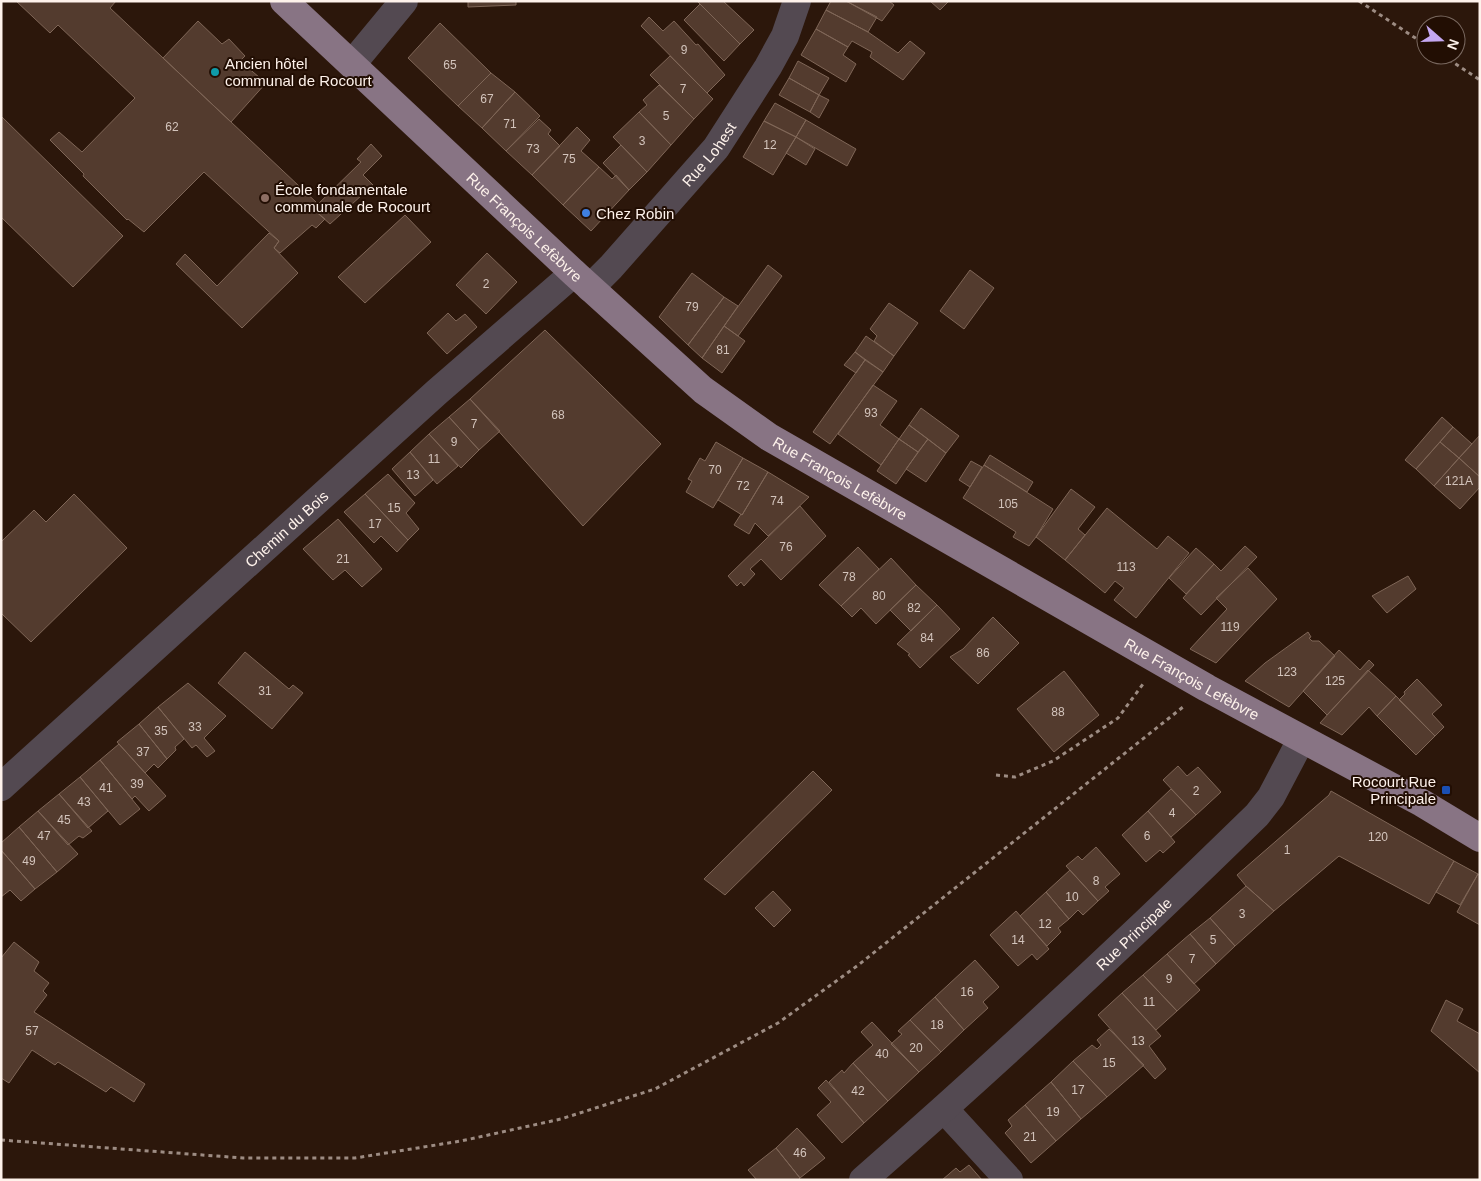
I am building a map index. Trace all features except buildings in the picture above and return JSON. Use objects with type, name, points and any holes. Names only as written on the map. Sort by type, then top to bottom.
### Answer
[{"type":"main road","name":"Rue François Lefèbvre","points":[[284,1],[582,281],[703,390],[769,437],[1207,688],[1301,740],[1422,803],[1480,838]]},
{"type":"street","points":[[352,64],[404,1]]},
{"type":"street","name":"Rue Lohest","points":[[582,281],[611,267],[716,148],[768,67],[785,36],[797,1]]},
{"type":"street","name":"Chemin du Bois","points":[[1,787],[430,398],[582,281]]},
{"type":"street","name":"Rue Principale","points":[[863,1180],[944,1109],[1152,917],[1257,815],[1271,797],[1301,740]]},
{"type":"street","points":[[944,1109],[1010,1180]]},
{"type":"path","points":[[1359,1],[1416,38]]},
{"type":"path","points":[[1457,65],[1480,80]]},
{"type":"path","points":[[996,775],[1015,776],[1053,761],[1118,718],[1160,661]]},
{"type":"path","points":[[1,1140],[243,1158],[355,1158],[461,1141],[561,1119],[655,1089],[786,1018],[857,966],[1207,688]]},
{"type":"place","name":"Ancien hôtel communal de Rocourt","points":[[215,72]]},
{"type":"place","name":"École fondamentale communale de Rocourt","points":[[265,198]]},
{"type":"place","name":"Chez Robin","points":[[586,213]]},
{"type":"place","name":"Rocourt Rue Principale","points":[[1446,790]]}]
